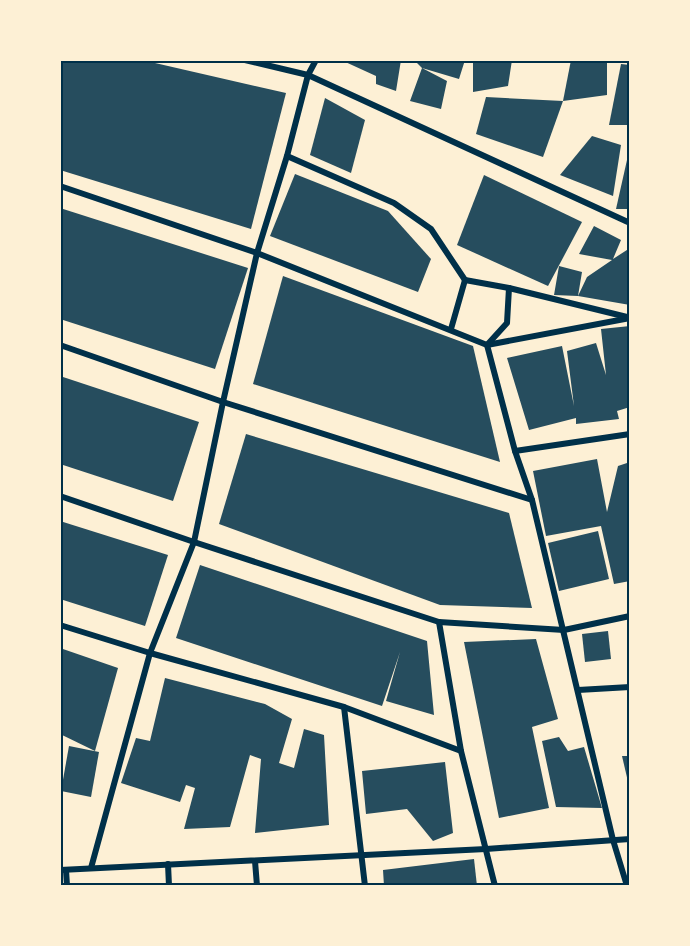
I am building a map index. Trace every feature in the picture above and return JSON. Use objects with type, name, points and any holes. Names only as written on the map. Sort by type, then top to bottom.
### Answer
[{"type":"street","points":[[245,60],[308,75],[630,223]]},
{"type":"street","points":[[91,868],[150,653],[194,542],[257,253],[287,156],[308,75],[316,60]]},
{"type":"street","points":[[287,156],[394,203],[431,229],[465,280],[509,288],[630,318]]},
{"type":"street","points":[[60,186],[257,253],[487,345],[630,318]]},
{"type":"street","points":[[451,329],[465,280]]},
{"type":"street","points":[[487,345],[507,323],[509,288]]},
{"type":"street","points":[[60,345],[223,402],[532,500]]},
{"type":"street","points":[[487,345],[515,451],[532,500],[613,840],[627,886]]},
{"type":"street","points":[[515,451],[630,434]]},
{"type":"street","points":[[60,496],[439,622],[564,630],[630,616]]},
{"type":"street","points":[[439,622],[461,751],[495,886]]},
{"type":"street","points":[[60,625],[150,653],[344,707],[461,751]]},
{"type":"street","points":[[578,690],[630,687]]},
{"type":"street","points":[[344,707],[365,886]]},
{"type":"street","points":[[67,886],[63,870],[486,849],[630,839]]},
{"type":"street","points":[[255,861],[257,886]]},
{"type":"street","points":[[168,864],[169,886]]},
{"type":"building","points":[[60,60],[142,60],[286,93],[251,229],[60,170]]},
{"type":"building","points":[[341,60],[401,60],[396,91],[376,84],[376,76]]},
{"type":"building","points":[[414,60],[465,60],[459,79],[422,68]]},
{"type":"building","points":[[473,60],[512,60],[508,86],[473,92]]},
{"type":"building","points":[[571,60],[607,61],[607,95],[563,101]]},
{"type":"building","points":[[621,64],[630,65],[630,125],[609,125]]},
{"type":"building","points":[[422,68],[447,81],[441,109],[410,101]]},
{"type":"building","points":[[486,97],[563,101],[543,157],[476,134]]},
{"type":"building","points":[[325,98],[365,120],[351,173],[310,155]]},
{"type":"building","points":[[592,136],[621,145],[613,196],[560,175]]},
{"type":"building","points":[[629,151],[630,209],[616,209]]},
{"type":"building","points":[[295,174],[388,211],[431,259],[418,292],[270,236]]},
{"type":"building","points":[[484,175],[582,222],[548,286],[457,245]]},
{"type":"building","points":[[60,208],[248,268],[215,369],[60,319]]},
{"type":"building","points":[[594,226],[621,240],[613,259],[630,248],[630,305],[578,296],[587,277],[612,260],[579,254]]},
{"type":"building","points":[[559,266],[582,272],[578,296],[554,295]]},
{"type":"building","points":[[283,276],[473,346],[500,462],[253,384]]},
{"type":"building","points":[[630,326],[630,407],[617,411],[619,419],[576,424],[576,418],[529,430],[507,358],[562,346],[574,406],[567,351],[596,343],[606,375],[601,329]]},
{"type":"building","points":[[60,376],[199,422],[173,501],[60,464]]},
{"type":"building","points":[[246,434],[509,513],[532,608],[440,605],[219,524]]},
{"type":"building","points":[[597,459],[607,512],[618,466],[630,462],[630,581],[614,584],[601,526],[546,536],[533,471]]},
{"type":"building","points":[[60,521],[168,555],[145,626],[60,599]]},
{"type":"building","points":[[598,531],[609,579],[559,591],[548,543]]},
{"type":"building","points":[[200,565],[427,641],[434,715],[386,701],[400,652],[382,706],[176,638]]},
{"type":"building","points":[[608,631],[611,659],[585,662],[582,634]]},
{"type":"building","points":[[536,639],[558,719],[532,727],[549,808],[499,818],[464,642]]},
{"type":"building","points":[[60,648],[118,668],[95,751],[60,734]]},
{"type":"building","points":[[165,678],[265,704],[292,719],[279,763],[294,768],[304,729],[324,735],[329,825],[255,833],[261,759],[250,755],[230,827],[184,829],[195,788],[186,785],[180,802],[121,783],[136,738],[150,741]]},
{"type":"building","points":[[559,737],[568,751],[584,747],[602,808],[556,807],[542,741]]},
{"type":"building","points":[[69,746],[99,752],[91,797],[61,791]]},
{"type":"building","points":[[622,756],[630,756],[630,786],[629,786]]},
{"type":"building","points":[[445,762],[453,833],[433,841],[407,809],[366,814],[362,771]]},
{"type":"building","points":[[474,859],[477,886],[384,886],[383,870]]}]
